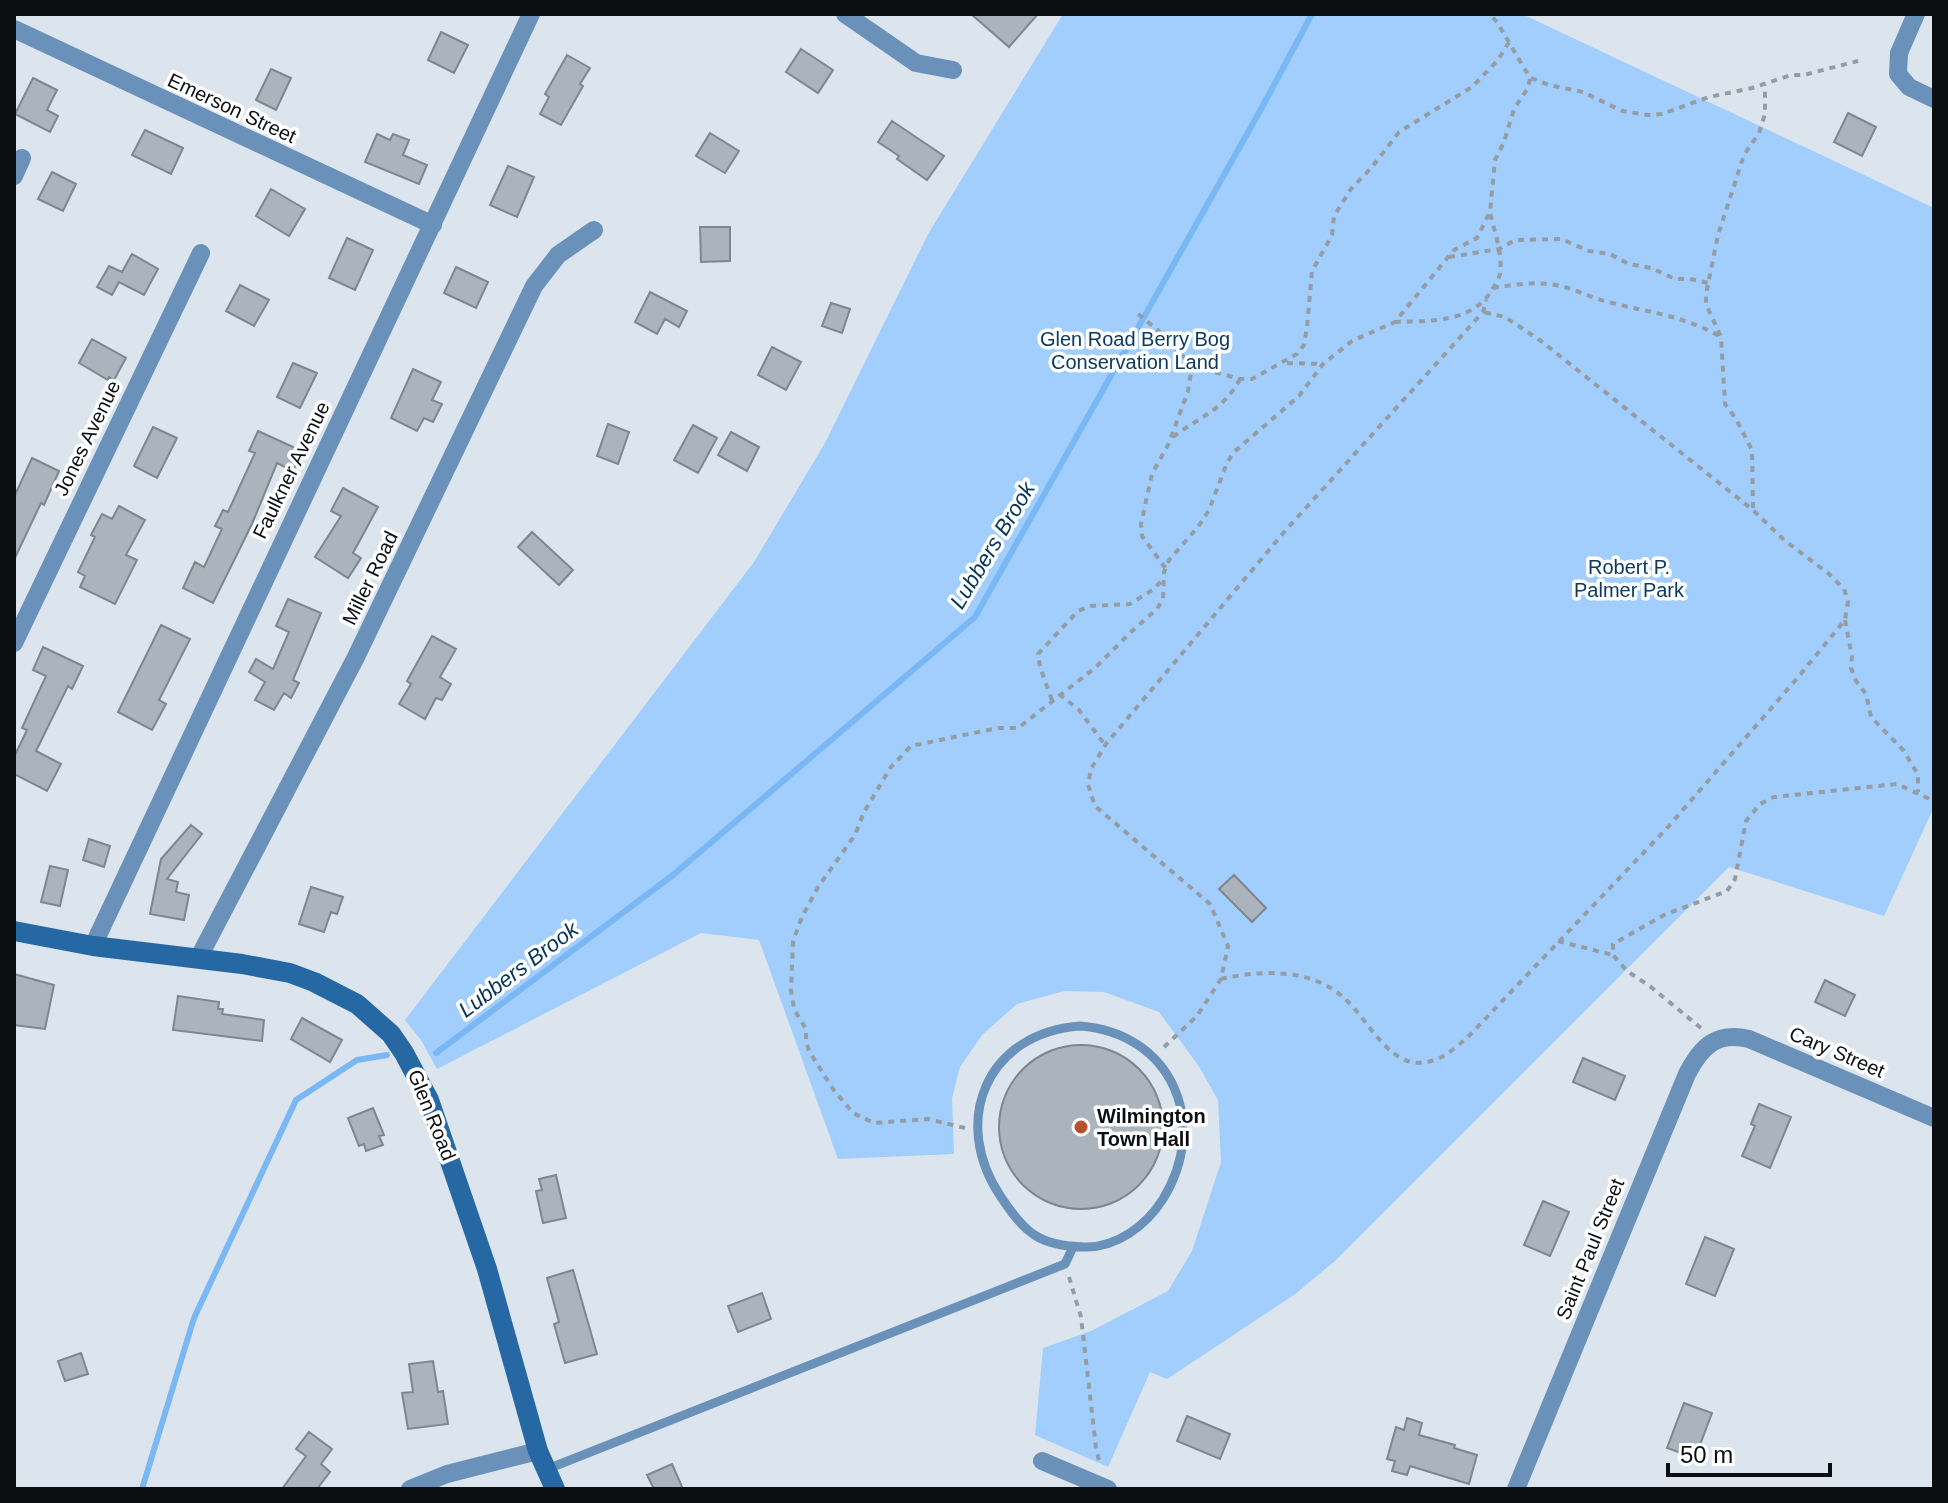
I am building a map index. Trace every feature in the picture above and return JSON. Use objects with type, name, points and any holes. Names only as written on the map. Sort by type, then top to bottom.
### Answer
[{"type":"street","points":[[845,14],[916,63],[953,70]]},
{"type":"street","points":[[1916,14],[1899,53],[1898,74],[1909,87],[1934,99]]},
{"type":"street","name":"Faulkner Avenue","points":[[93,946],[276,550],[433,225],[526,16]]},
{"type":"street","name":"Emerson Street","points":[[14,29],[433,225]]},
{"type":"street","name":"Miller Road","points":[[198,959],[381,606],[534,286],[558,255],[594,230]]},
{"type":"street","name":"Jones Avenue","points":[[14,643],[201,253]]},
{"type":"street","name":"Glen Road","points":[[14,931],[93,946],[269,968],[336,992],[375,1018],[404,1053],[429,1100],[487,1269],[541,1460],[555,1489]]},
{"type":"street","name":"Cary Street","points":[[1714,1040],[1739,1036],[1760,1043],[1934,1118]]},
{"type":"street","name":"Saint Paul Street","points":[[1516,1489],[1687,1074],[1701,1050],[1714,1040]]},
{"type":"street","points":[[410,1489],[447,1474],[541,1460]]},
{"type":"street","points":[[1042,1461],[1106,1482]]},
{"type":"lane","points":[[1080,1026],[1107,1030],[1132,1040],[1153,1056],[1170,1078],[1183,1116],[1183,1143],[1172,1181],[1155,1211],[1124,1237],[1095,1247],[1073,1247],[1040,1240],[1015,1219],[984,1169],[976,1129],[980,1103],[998,1067],[1017,1048],[1040,1034],[1080,1026]]},
{"type":"lane","points":[[541,1460],[1065,1264],[1073,1247]]},
{"type":"path","points":[[1489,14],[1530,78],[1583,92],[1622,111],[1648,115],[1662,114],[1709,97],[1765,85],[1791,75],[1804,75],[1858,61]]},
{"type":"path","points":[[1138,314],[1192,366],[1240,379],[1252,379],[1284,363],[1304,345],[1312,271],[1332,235],[1334,216],[1351,189],[1399,132],[1472,87],[1498,60],[1509,42]]},
{"type":"path","points":[[1153,1056],[1197,1016],[1221,979],[1228,946],[1210,904],[1095,806],[1088,785],[1091,769],[1105,746],[1285,531],[1483,312],[1486,300],[1500,276],[1499,249],[1490,212],[1495,160],[1514,109],[1528,88],[1530,78]]},
{"type":"path","points":[[1753,510],[1752,450],[1725,404],[1721,337],[1706,304],[1718,235],[1744,155],[1759,133],[1765,114],[1765,85]]},
{"type":"path","points":[[1395,322],[1448,257],[1477,238],[1490,212]]},
{"type":"path","points":[[1448,257],[1499,249],[1515,240],[1561,239],[1589,251],[1610,254],[1629,264],[1651,268],[1675,279],[1709,283]]},
{"type":"path","points":[[1493,288],[1524,284],[1567,287],[1611,303],[1677,316],[1721,337]]},
{"type":"path","points":[[976,1129],[954,1127],[928,1119],[874,1123],[853,1113],[817,1064],[806,1041],[806,1029],[794,1009],[791,990],[793,941],[813,897],[855,835],[883,779],[911,746],[998,728],[1018,728],[1095,668],[1157,609],[1163,599],[1169,560],[1209,510],[1234,452],[1299,396],[1323,364],[1352,341],[1395,322],[1435,320],[1470,312],[1486,300]]},
{"type":"path","points":[[1483,312],[1505,317],[1541,341],[1753,510],[1844,589],[1848,602],[1845,620],[1851,668],[1866,694],[1871,717],[1904,751],[1918,775],[1918,792]]},
{"type":"path","points":[[1284,363],[1323,364]]},
{"type":"path","points":[[1166,569],[1141,530],[1152,474],[1171,438],[1188,391],[1192,366]]},
{"type":"path","points":[[1171,438],[1216,411],[1227,401],[1240,379]]},
{"type":"path","points":[[1052,700],[1038,654],[1071,617],[1091,606],[1130,604],[1154,589],[1164,578]]},
{"type":"path","points":[[1221,979],[1248,973],[1310,977],[1342,995],[1391,1053],[1404,1062],[1421,1064],[1439,1059],[1467,1038],[1668,827],[1845,620]]},
{"type":"path","points":[[1059,694],[1079,710],[1105,746]]},
{"type":"path","points":[[1613,955],[1613,944],[1629,933],[1689,903],[1727,891],[1735,879],[1746,821],[1760,804],[1774,797],[1818,795],[1897,784],[1934,801]]},
{"type":"path","points":[[1558,941],[1613,955],[1627,971],[1714,1040]]},
{"type":"path","points":[[1065,1264],[1081,1317],[1096,1448],[1106,1482]]},
{"type":"green space","name":"Robert P. Palmer Park","points":[[1063,14],[1522,14],[1934,208],[1934,807],[1884,916],[1729,867],[1335,1261],[1294,1295],[1167,1379],[1150,1372],[1108,1467],[1035,1435],[1043,1348],[1091,1331],[1168,1291],[1192,1251],[1221,1162],[1218,1100],[1198,1065],[1159,1012],[1104,992],[1064,991],[1017,1004],[982,1035],[960,1067],[952,1098],[954,1154],[838,1159],[759,940],[701,933],[437,1069],[421,1040],[405,1020],[754,562],[825,443],[928,234]]},
{"type":"building","points":[[971,14],[1038,14],[1009,47]]},
{"type":"building","points":[[441,32],[468,45],[454,73],[428,60]]},
{"type":"building","points":[[801,49],[833,70],[818,93],[786,72]]},
{"type":"building","points":[[567,55],[590,68],[561,125],[540,114],[549,97],[545,94]]},
{"type":"building","points":[[271,69],[291,78],[276,110],[256,100]]},
{"type":"building","points":[[33,78],[57,90],[47,110],[58,116],[50,132],[15,114]]},
{"type":"building","points":[[1848,113],[1876,127],[1862,156],[1834,142]]},
{"type":"building","points":[[892,121],[944,156],[927,180],[878,142]]},
{"type":"building","points":[[145,130],[183,148],[171,174],[132,155]]},
{"type":"building","points":[[710,133],[739,151],[725,173],[696,156]]},
{"type":"building","points":[[377,134],[390,140],[393,134],[409,140],[403,155],[427,165],[419,184],[365,162]]},
{"type":"building","points":[[508,166],[534,177],[517,217],[490,205]]},
{"type":"building","points":[[52,172],[76,184],[63,211],[38,199]]},
{"type":"building","points":[[271,189],[305,209],[289,236],[256,216]]},
{"type":"building","points":[[700,227],[730,227],[730,261],[701,262]]},
{"type":"building","points":[[347,238],[373,250],[355,290],[329,278]]},
{"type":"building","points":[[132,254],[158,269],[144,295],[119,282],[112,295],[97,287],[109,266],[122,272]]},
{"type":"building","points":[[456,267],[488,282],[476,308],[444,293]]},
{"type":"building","points":[[240,285],[269,300],[254,326],[226,311]]},
{"type":"building","points":[[650,292],[687,311],[679,327],[665,319],[657,334],[635,322]]},
{"type":"building","points":[[831,303],[850,309],[842,333],[822,326]]},
{"type":"building","points":[[92,339],[126,358],[114,380],[109,377],[108,380],[79,363]]},
{"type":"building","points":[[772,347],[801,362],[786,390],[758,375]]},
{"type":"building","points":[[293,363],[317,373],[300,408],[277,397]]},
{"type":"building","points":[[413,369],[441,382],[432,400],[442,404],[433,422],[424,418],[417,431],[391,418]]},
{"type":"building","points":[[608,424],[629,432],[618,464],[597,456]]},
{"type":"building","points":[[693,425],[717,438],[698,473],[674,460]]},
{"type":"building","points":[[153,427],[177,438],[157,478],[134,466]]},
{"type":"building","points":[[258,431],[302,451],[293,471],[277,463],[252,524],[213,603],[183,588],[195,562],[204,567],[222,529],[215,526],[223,510],[228,512],[255,453],[249,451]]},
{"type":"building","points":[[731,432],[759,447],[747,471],[718,455]]},
{"type":"building","points":[[32,458],[59,471],[14,560],[14,497]]},
{"type":"building","points":[[343,488],[378,507],[353,553],[361,558],[348,578],[315,557],[341,516],[331,511]]},
{"type":"building","points":[[119,506],[145,520],[126,555],[137,560],[115,604],[80,587],[85,576],[78,572],[102,514],[112,519]]},
{"type":"building","points":[[532,532],[573,570],[559,585],[518,547]]},
{"type":"building","points":[[288,599],[321,613],[293,680],[299,683],[291,698],[284,693],[274,710],[255,700],[265,682],[249,672],[256,659],[273,669],[289,632],[276,626]]},
{"type":"building","points":[[161,625],[190,639],[159,700],[166,704],[152,730],[118,712]]},
{"type":"building","points":[[432,636],[456,649],[440,677],[451,684],[442,700],[436,698],[425,719],[399,704],[411,684],[407,681]]},
{"type":"building","points":[[43,647],[83,666],[72,689],[68,686],[36,751],[61,764],[47,791],[14,774],[14,757],[27,730],[22,728],[46,676],[33,670]]},
{"type":"building","points":[[191,825],[202,834],[167,879],[178,882],[176,892],[189,895],[184,920],[150,914],[161,859]]},
{"type":"building","points":[[89,839],[110,846],[104,867],[83,860]]},
{"type":"building","points":[[50,866],[68,870],[60,906],[41,902]]},
{"type":"building","points":[[1234,875],[1266,908],[1252,922],[1219,889]]},
{"type":"building","points":[[311,887],[343,897],[337,914],[331,912],[324,932],[299,924]]},
{"type":"building","points":[[14,974],[54,985],[45,1029],[14,1025]]},
{"type":"building","points":[[1825,980],[1855,995],[1845,1016],[1815,1002]]},
{"type":"building","points":[[178,996],[219,1002],[218,1009],[223,1009],[222,1014],[264,1020],[262,1041],[173,1030]]},
{"type":"building","points":[[302,1018],[342,1040],[330,1062],[291,1039]]},
{"type":"building","name":"Wilmington Town Hall","points":[[1081,1045],[1112,1051],[1139,1069],[1157,1096],[1163,1127],[1157,1158],[1139,1185],[1112,1203],[1081,1209],[1050,1203],[1023,1185],[1005,1158],[999,1127],[1005,1096],[1023,1069],[1050,1051]]},
{"type":"building","points":[[1583,1058],[1625,1076],[1615,1100],[1573,1082]]},
{"type":"building","points":[[1759,1104],[1791,1117],[1770,1168],[1742,1156],[1755,1126],[1751,1124]]},
{"type":"building","points":[[373,1108],[384,1135],[379,1136],[383,1145],[366,1151],[364,1144],[359,1146],[348,1118]]},
{"type":"building","points":[[556,1175],[566,1218],[543,1223],[536,1191],[542,1190],[539,1179]]},
{"type":"building","points":[[1543,1201],[1569,1212],[1550,1256],[1524,1245]]},
{"type":"building","points":[[1705,1237],[1734,1249],[1715,1296],[1686,1284]]},
{"type":"building","points":[[573,1270],[597,1354],[565,1363],[554,1324],[559,1322],[547,1278]]},
{"type":"building","points":[[762,1293],[771,1319],[738,1332],[728,1306]]},
{"type":"building","points":[[81,1353],[88,1374],[65,1381],[58,1361]]},
{"type":"building","points":[[433,1361],[438,1392],[443,1391],[448,1424],[408,1429],[402,1393],[413,1392],[409,1364]]},
{"type":"building","points":[[1684,1403],[1712,1413],[1695,1458],[1667,1448]]},
{"type":"building","points":[[1187,1416],[1230,1434],[1220,1459],[1177,1441]]},
{"type":"building","points":[[1407,1418],[1422,1423],[1419,1435],[1477,1455],[1469,1484],[1410,1466],[1407,1475],[1392,1471],[1395,1461],[1387,1459],[1396,1427],[1404,1430]]},
{"type":"building","points":[[309,1432],[332,1449],[321,1464],[330,1472],[317,1489],[282,1489],[306,1456],[296,1449]]},
{"type":"building","points":[[672,1464],[683,1489],[654,1489],[647,1475]]},
{"type":"waterway","name":"Lubbers Brook","points":[[436,1053],[673,875],[975,617],[1312,14]]},
{"type":"waterway","name":"Lubbers Brook","points":[[142,1489],[194,1318],[296,1100],[357,1060],[387,1055]]},
{"type":"place","name":"Wilmington Town Hall","points":[[1081,1127]]},
{"type":"park label","name":"Glen Road Berry Bog Conservation Land","points":[[1135,350]]}]
